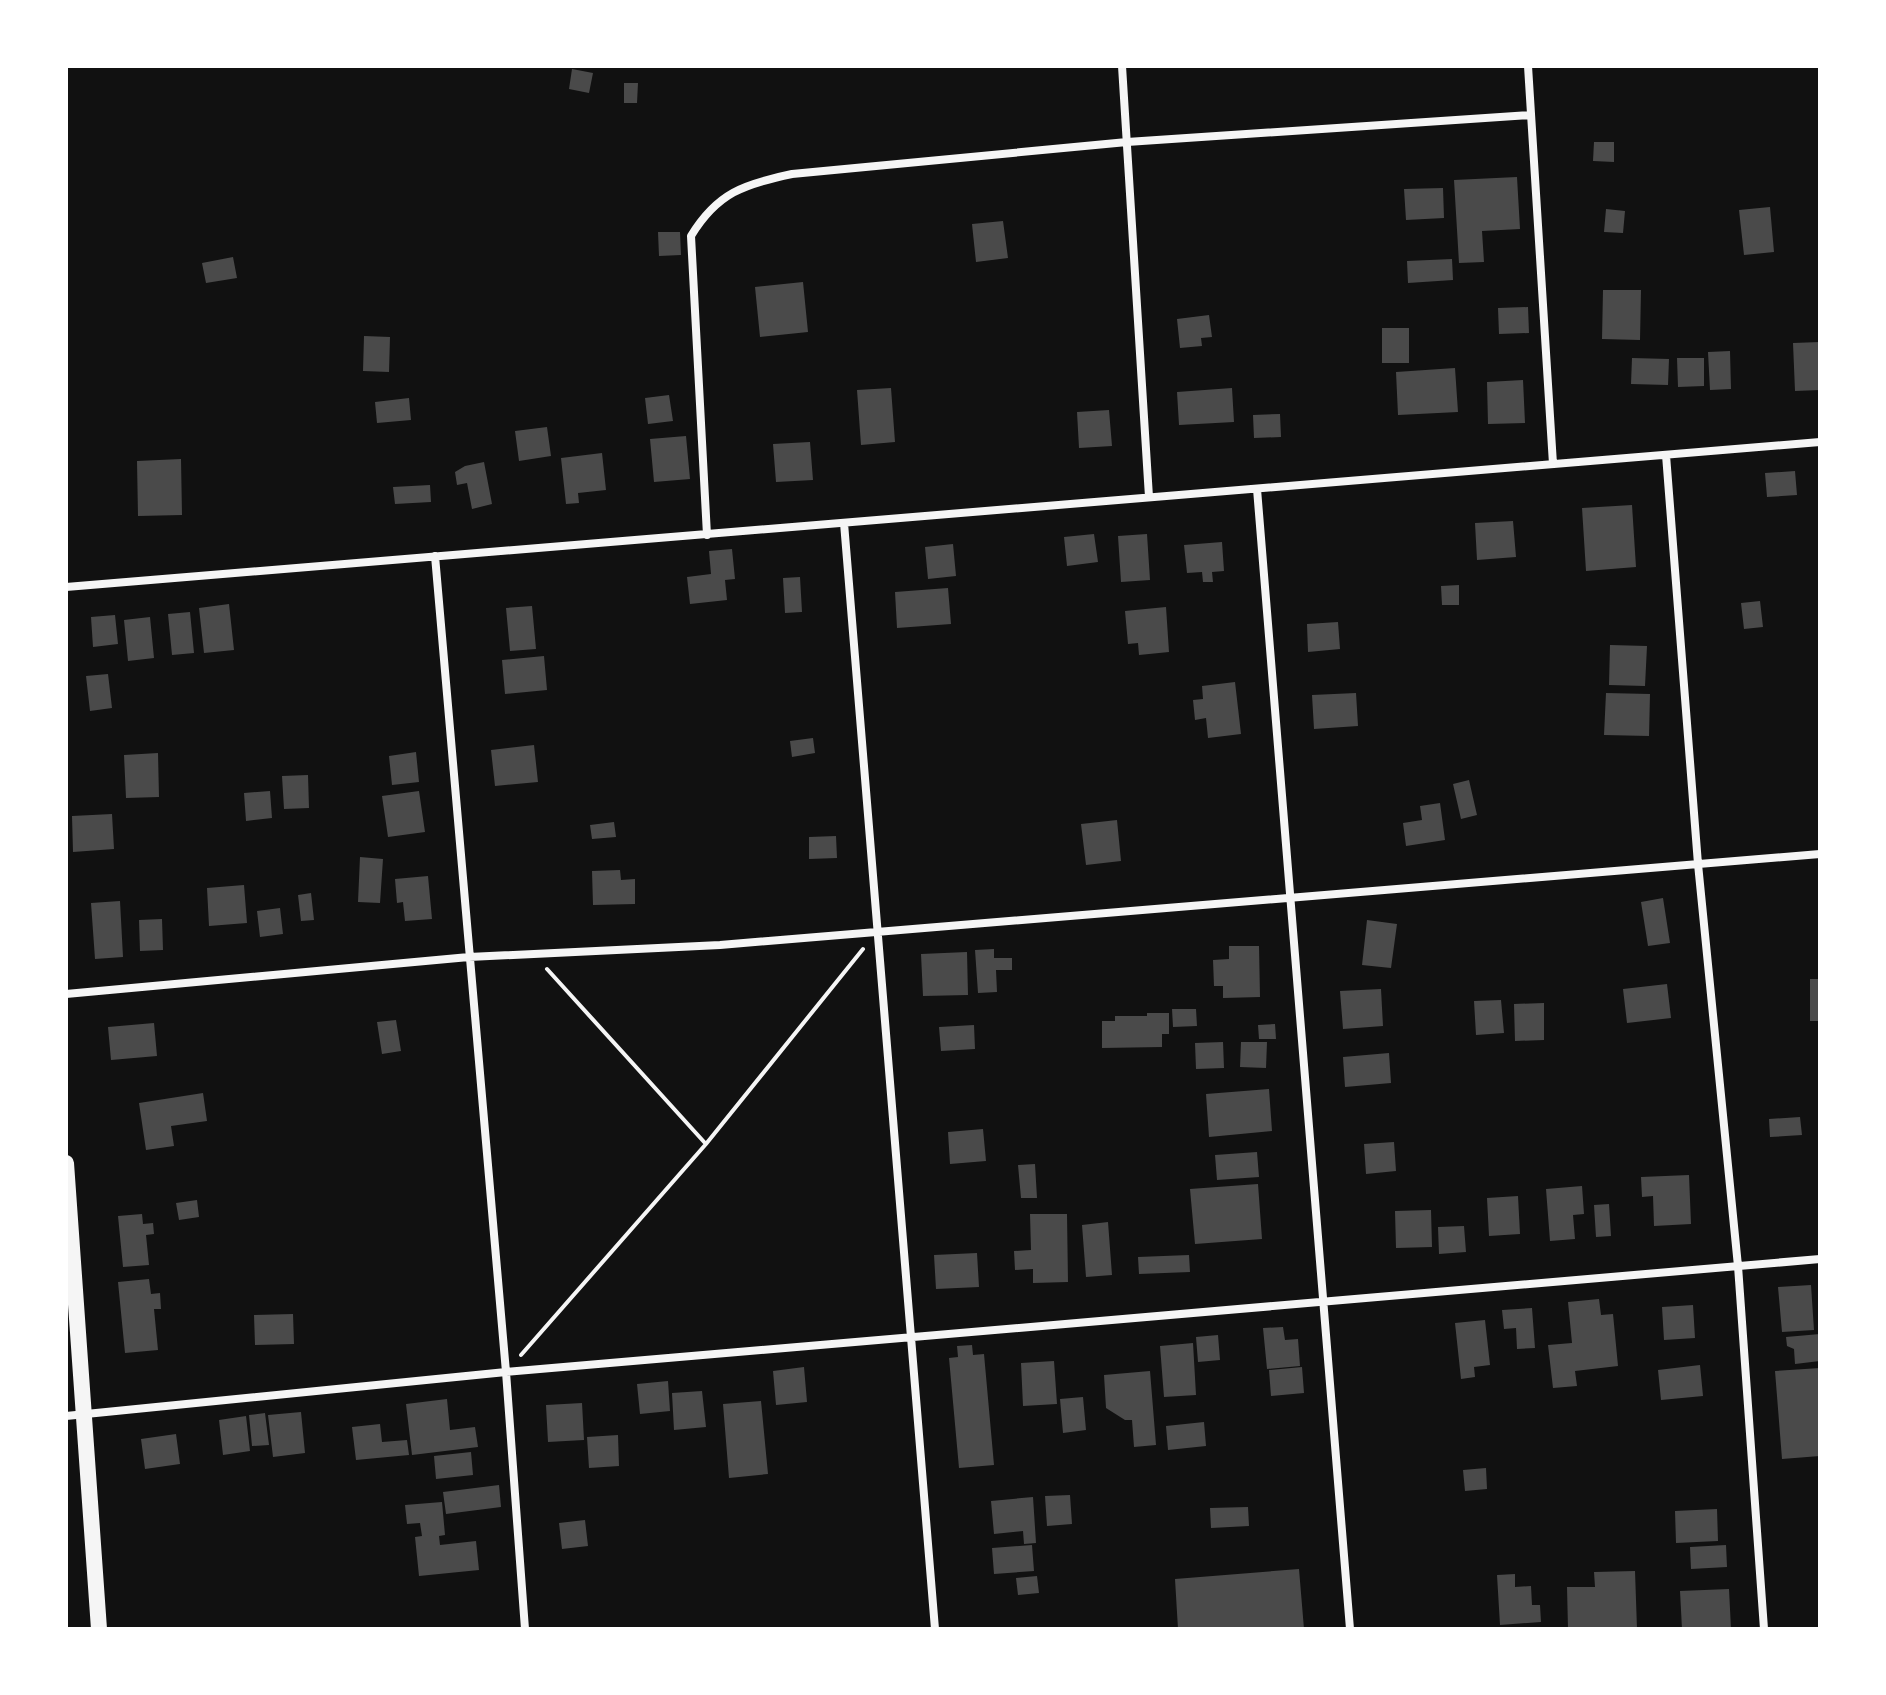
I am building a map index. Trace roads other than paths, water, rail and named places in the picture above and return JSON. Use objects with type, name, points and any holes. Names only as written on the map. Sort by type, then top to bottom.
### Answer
[{"type":"main road","points":[[66,1163],[99,1629]]},
{"type":"street","points":[[1122,66],[1149,497]]},
{"type":"street","points":[[1528,66],[1553,464]]},
{"type":"street","points":[[707,535],[691,236],[702,217],[721,199],[751,183],[792,174],[1127,142],[1531,115]]},
{"type":"street","points":[[66,587],[1820,442]]},
{"type":"street","points":[[1666,455],[1698,864],[1738,1266],[1764,1629]]},
{"type":"street","points":[[1257,489],[1350,1629]]},
{"type":"street","points":[[844,523],[935,1629]]},
{"type":"street","points":[[435,556],[506,1372],[525,1629]]},
{"type":"street","points":[[66,994],[469,957],[720,945],[1820,854]]},
{"type":"street","points":[[66,1416],[506,1372],[1820,1259]]}]
